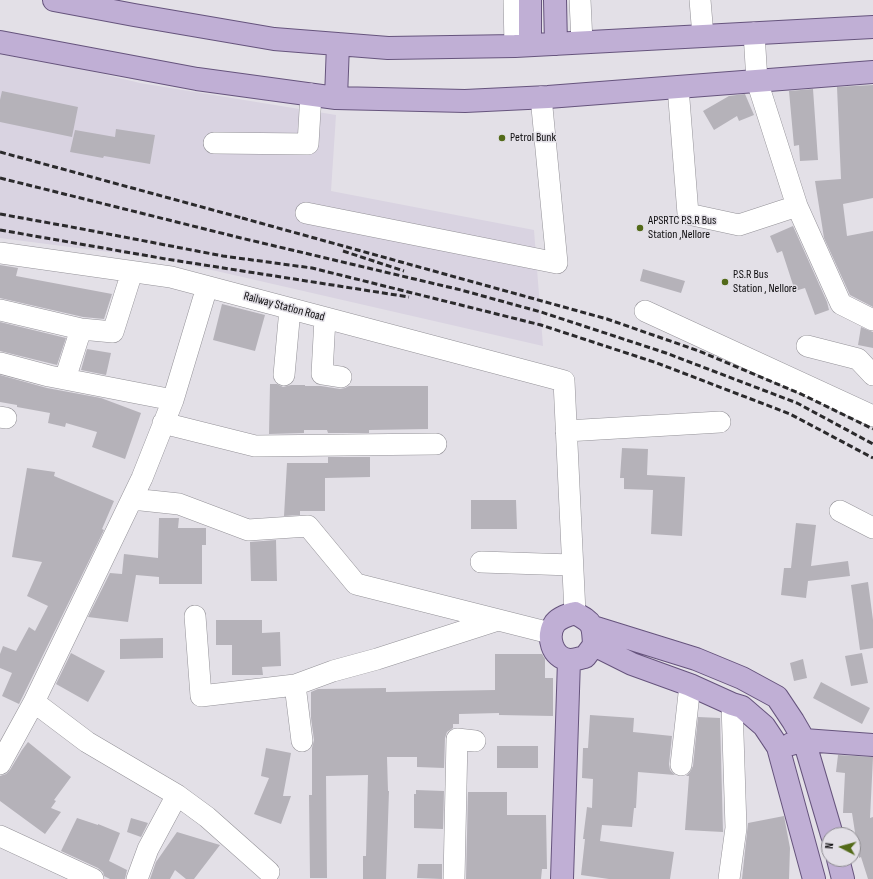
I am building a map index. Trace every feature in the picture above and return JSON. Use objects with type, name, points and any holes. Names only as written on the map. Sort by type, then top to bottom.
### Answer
[{"type":"main road","points":[[54,0],[134,16],[274,39],[388,48],[523,35],[556,44],[582,34],[704,36],[873,27]]},
{"type":"main road","points":[[523,35],[530,0]]},
{"type":"main road","points":[[555,10],[556,44]]},
{"type":"main road","points":[[0,42],[197,79],[336,98],[465,101],[541,97],[873,72]]},
{"type":"main road","points":[[336,98],[338,44]]},
{"type":"main road","points":[[594,636],[585,657],[569,660],[558,655],[551,645],[550,633],[556,622],[575,613],[587,620],[594,636],[632,664],[690,685],[742,707],[764,726],[778,747],[814,879]]},
{"type":"main road","points":[[594,636],[696,659],[742,678],[777,697],[804,740],[830,827]]},
{"type":"main road","points":[[562,879],[569,660]]},
{"type":"main road","points":[[778,747],[804,740],[873,745]]},
{"type":"main road","points":[[840,867],[843,879]]},
{"type":"street","points":[[514,0],[523,35]]},
{"type":"street","points":[[580,0],[582,34]]},
{"type":"street","points":[[700,0],[704,36]]},
{"type":"street","points":[[754,33],[758,81],[797,206],[841,304],[873,320]]},
{"type":"street","points":[[678,87],[688,214],[740,225],[797,206]]},
{"type":"street","points":[[214,143],[308,144],[311,94]]},
{"type":"street","points":[[306,213],[557,263],[541,97]]},
{"type":"street","name":"Railway Station Road","points":[[0,253],[171,277],[564,382],[566,431]]},
{"type":"street","points":[[0,310],[81,329],[113,332],[132,272]]},
{"type":"street","points":[[0,764],[34,702],[142,478],[173,400],[207,287]]},
{"type":"street","points":[[284,375],[290,309]]},
{"type":"street","points":[[645,311],[873,416]]},
{"type":"street","points":[[326,318],[322,374],[340,377]]},
{"type":"street","points":[[65,379],[81,329]]},
{"type":"street","points":[[807,346],[858,360],[873,375]]},
{"type":"street","points":[[0,363],[65,379],[173,400]]},
{"type":"street","points":[[575,613],[566,431],[720,422]]},
{"type":"street","points":[[164,423],[255,446],[436,444]]},
{"type":"street","points":[[132,499],[179,504],[248,530],[308,526],[356,584],[550,633]]},
{"type":"street","points":[[840,511],[873,528]]},
{"type":"street","points":[[481,562],[572,565]]},
{"type":"street","points":[[195,616],[201,696],[295,685],[333,671],[376,659],[498,620]]},
{"type":"street","points":[[295,685],[302,741]]},
{"type":"street","points":[[681,765],[690,685]]},
{"type":"street","points":[[34,702],[87,742],[177,795],[206,817],[272,877]]},
{"type":"street","points":[[729,879],[736,828],[732,704]]},
{"type":"street","points":[[454,879],[457,739],[475,741]]},
{"type":"street","points":[[137,879],[148,848],[177,795]]},
{"type":"street","points":[[0,836],[93,879]]},
{"type":"shaded area","points":[[0,49],[140,83],[336,115],[331,191],[534,230],[543,346],[164,259],[0,238]]},
{"type":"building","points":[[873,85],[873,198],[843,204],[847,236],[873,231],[873,307],[850,295],[824,238],[815,181],[841,179],[837,87]]},
{"type":"building","points":[[813,89],[818,160],[800,161],[799,145],[794,146],[789,91]]},
{"type":"building","points":[[2,91],[78,107],[72,137],[0,122],[0,100]]},
{"type":"building","points":[[745,94],[754,115],[739,121],[737,116],[714,130],[703,111],[729,96]]},
{"type":"building","points":[[116,129],[155,135],[150,164],[70,152],[75,130],[115,137]]},
{"type":"building","points":[[793,226],[827,302],[829,310],[815,315],[805,288],[795,291],[782,251],[777,253],[770,236]]},
{"type":"building","points":[[0,265],[18,268],[16,276],[112,294],[104,319],[83,317],[0,298]]},
{"type":"building","points":[[643,269],[685,281],[681,293],[640,281]]},
{"type":"building","points":[[222,304],[265,315],[255,351],[213,340]]},
{"type":"building","points":[[0,322],[66,338],[57,365],[0,351]]},
{"type":"building","points":[[861,327],[873,332],[873,348],[858,345]]},
{"type":"building","points":[[87,349],[111,353],[106,375],[81,370]]},
{"type":"building","points":[[0,375],[47,388],[101,398],[141,413],[125,459],[92,447],[97,432],[66,423],[65,427],[48,423],[50,413],[17,407],[17,405],[0,402]]},
{"type":"building","points":[[270,384],[277,384],[283,387],[291,385],[305,385],[340,389],[349,386],[428,386],[428,429],[369,430],[369,433],[328,433],[327,430],[304,430],[304,433],[269,434]]},
{"type":"building","points":[[622,448],[648,449],[647,475],[685,477],[682,536],[651,534],[653,490],[624,489],[624,478],[620,478]]},
{"type":"building","points":[[328,457],[370,457],[370,477],[325,478],[325,511],[300,511],[300,515],[284,516],[287,463],[328,463]]},
{"type":"building","points":[[27,468],[55,472],[54,476],[114,501],[102,529],[104,530],[19,704],[2,696],[12,673],[0,668],[0,654],[3,646],[16,651],[29,627],[35,631],[48,606],[27,596],[42,562],[12,557]]},
{"type":"building","points":[[471,500],[516,500],[517,529],[471,529]]},
{"type":"building","points":[[159,518],[179,518],[178,528],[206,528],[206,545],[202,545],[202,584],[159,584],[159,577],[136,575],[128,622],[88,617],[110,573],[122,574],[124,554],[158,558]]},
{"type":"building","points":[[796,523],[816,525],[811,566],[848,561],[850,576],[808,581],[806,598],[781,595],[784,568],[791,568]]},
{"type":"building","points":[[276,540],[277,581],[251,581],[250,542]]},
{"type":"building","points":[[868,582],[873,620],[873,648],[860,650],[851,585]]},
{"type":"building","points":[[216,620],[262,620],[262,633],[280,632],[281,666],[262,667],[263,675],[232,675],[232,645],[216,645]]},
{"type":"building","points":[[163,638],[163,658],[120,659],[120,639]]},
{"type":"building","points":[[71,653],[105,671],[88,702],[56,684]]},
{"type":"building","points":[[862,653],[868,683],[851,686],[845,656]]},
{"type":"building","points":[[495,654],[542,654],[545,659],[545,678],[553,678],[553,716],[499,715],[499,713],[459,714],[459,724],[453,724],[453,728],[447,732],[445,738],[444,768],[417,767],[417,757],[387,757],[389,791],[386,879],[363,879],[363,856],[366,856],[368,775],[326,776],[327,878],[310,878],[309,795],[312,795],[312,748],[314,740],[311,718],[311,692],[318,689],[386,688],[386,692],[495,690]]},
{"type":"building","points":[[803,659],[807,678],[794,681],[790,663]]},
{"type":"building","points":[[821,682],[870,708],[862,724],[813,698]]},
{"type":"building","points":[[590,715],[634,718],[633,732],[672,736],[669,764],[670,770],[675,775],[638,772],[636,808],[634,808],[632,827],[602,825],[600,841],[674,852],[670,879],[609,879],[581,875],[587,807],[592,808],[593,779],[582,778],[583,748],[588,748]]},
{"type":"building","points":[[698,717],[720,718],[723,832],[685,830],[689,776],[686,776],[693,766]]},
{"type":"building","points":[[28,742],[71,777],[54,800],[56,801],[51,808],[61,812],[45,834],[0,801],[0,776],[6,774],[10,770]]},
{"type":"building","points":[[497,746],[538,746],[538,768],[497,768]]},
{"type":"building","points":[[266,748],[291,753],[283,796],[291,796],[281,824],[254,814],[269,778],[261,776]]},
{"type":"building","points":[[838,755],[873,757],[870,818],[873,817],[873,879],[868,879],[861,857],[861,827],[854,827],[852,813],[843,813],[845,773],[836,772]]},
{"type":"building","points":[[416,790],[444,791],[443,829],[414,828],[414,794],[416,794]]},
{"type":"building","points":[[468,792],[507,792],[507,815],[546,815],[547,869],[542,869],[541,879],[466,879]]},
{"type":"building","points":[[784,816],[790,848],[789,879],[742,879],[748,823]]},
{"type":"building","points":[[77,818],[98,824],[120,833],[109,861],[127,870],[125,879],[110,879],[104,876],[103,872],[98,868],[61,851]]},
{"type":"building","points":[[131,818],[148,823],[141,837],[127,832]]},
{"type":"building","points":[[177,832],[220,845],[194,879],[186,879],[175,870],[170,879],[150,879],[156,862]]},
{"type":"building","points":[[418,864],[442,864],[442,879],[417,878]]},
{"type":"railway","points":[[0,152],[246,219]]},
{"type":"railway","points":[[0,178],[241,238],[461,290],[541,312],[666,353],[797,403],[873,444]]},
{"type":"railway","points":[[0,214],[223,256],[312,268],[541,325],[657,363],[790,414],[873,458]]},
{"type":"railway","points":[[242,218],[607,319],[699,351],[801,394],[873,429]]},
{"type":"railway","points":[[0,230],[166,259],[409,297]]},
{"type":"railway","points":[[343,251],[404,271]]},
{"type":"place","name":"Petrol Bunk","points":[[502,138]]},
{"type":"place","name":"APSRTC P.S.R Bus Station ,Nellore","points":[[640,228]]},
{"type":"place","name":"P.S.R Bus Station , Nellore","points":[[725,282]]}]
